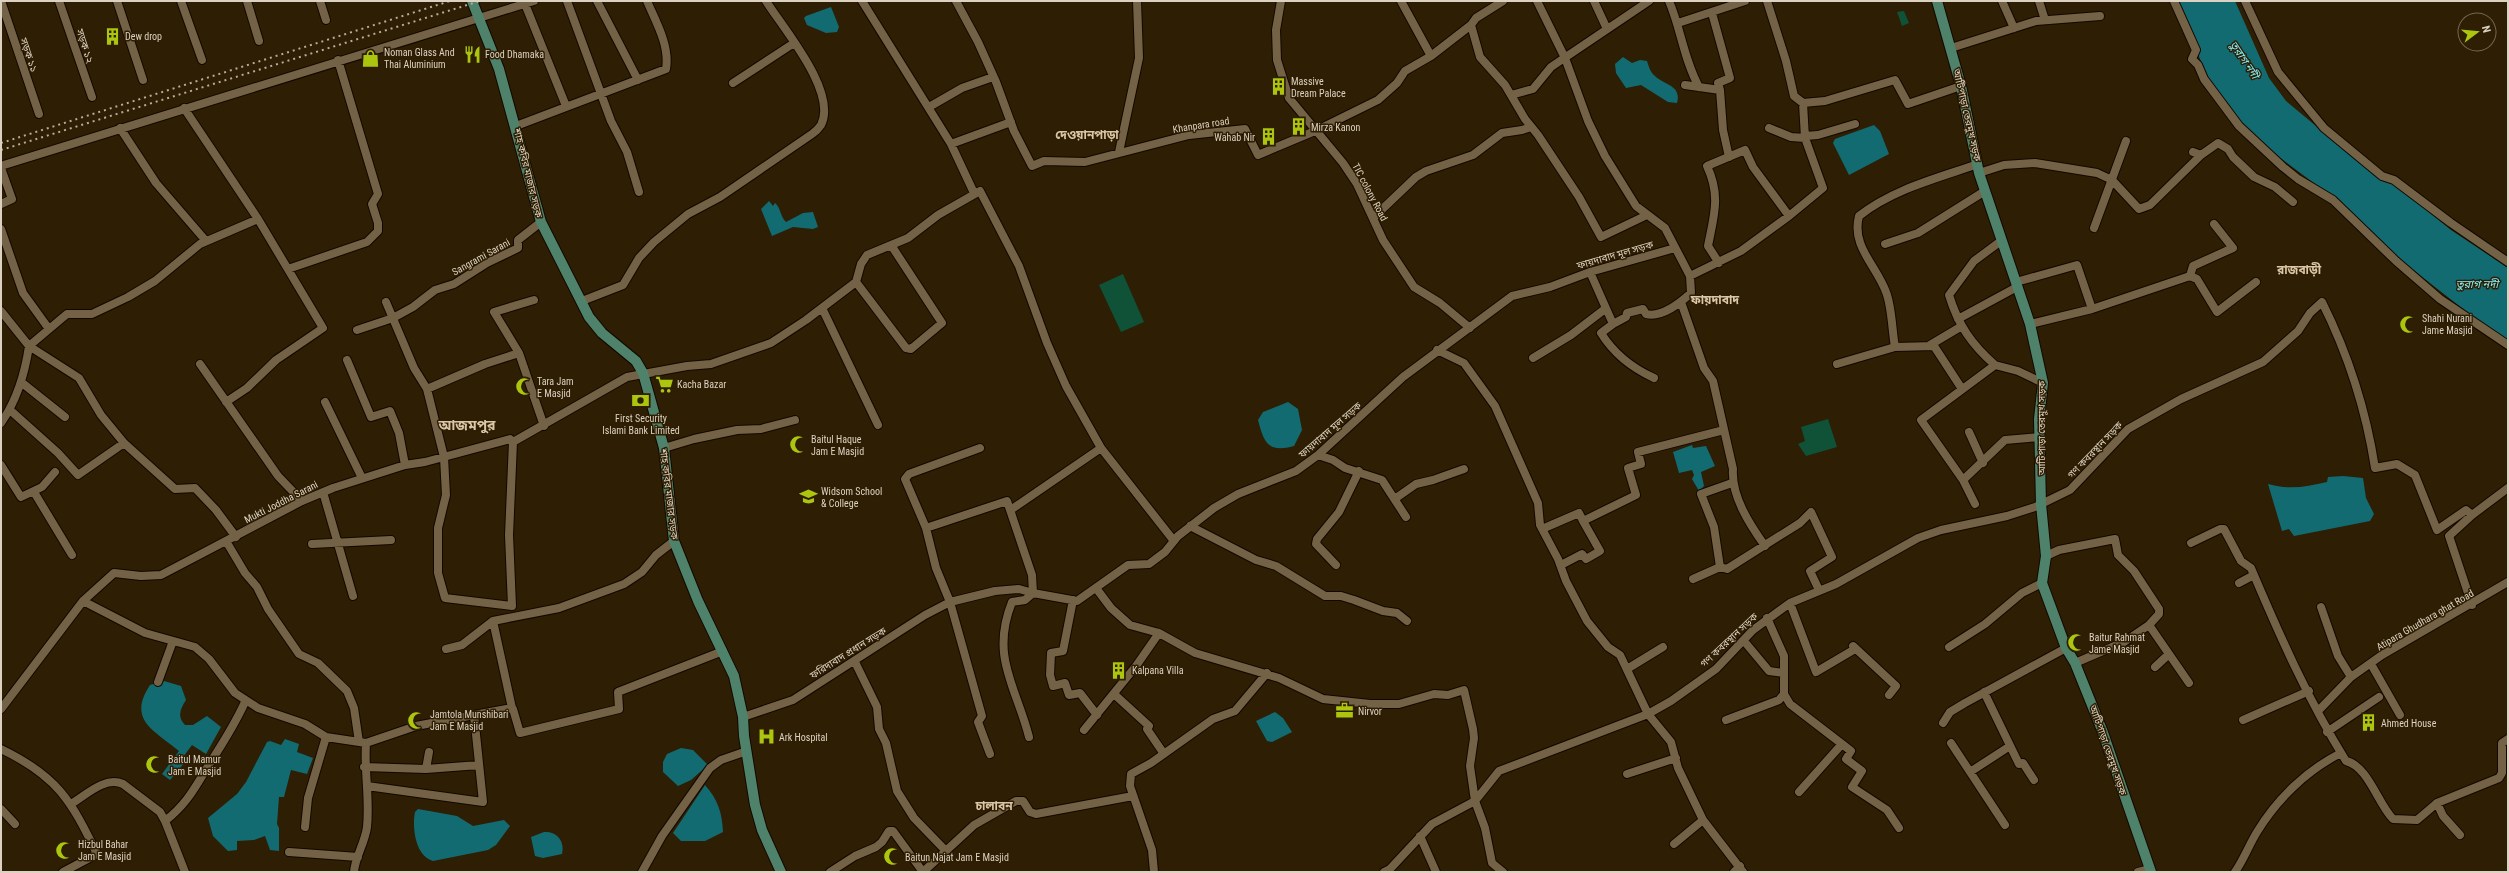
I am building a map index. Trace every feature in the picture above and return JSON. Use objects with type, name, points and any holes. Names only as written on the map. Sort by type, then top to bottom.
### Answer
[{"type":"main road","name":"আটিপাড়া তেরমুখ সড়ক","points":[[1937,1],[1961,86],[1978,168],[2001,241],[2030,324],[2043,383],[2039,419],[2041,504],[2046,556],[2042,583],[2066,648],[2075,663],[2102,730],[2151,871]]},
{"type":"main road","name":"শাহ কবির মাজার সড়ক","points":[[471,2],[499,69],[516,126],[534,203],[541,222],[590,317],[602,333],[636,361],[643,373],[664,448],[674,541],[698,600],[734,676],[743,717],[755,805],[762,830],[782,872]]},
{"type":"street","name":"সড়ক ১২","points":[[59,1],[92,97]]},
{"type":"street","points":[[118,1],[143,80]]},
{"type":"street","points":[[180,1],[202,60]]},
{"type":"street","points":[[247,1],[259,41]]},
{"type":"street","points":[[320,1],[326,20]]},
{"type":"street","points":[[1,204],[12,199],[1,167],[338,60],[534,1]]},
{"type":"street","points":[[567,1],[600,93],[627,152],[639,192]]},
{"type":"street","points":[[597,1],[638,80]]},
{"type":"street","points":[[516,126],[666,69],[668,59],[662,36],[647,1]]},
{"type":"street","points":[[582,301],[623,285],[639,258],[654,242],[688,214],[720,196],[812,134],[821,125],[823,114],[818,82],[812,67],[766,1]]},
{"type":"street","points":[[862,1],[951,144],[974,193]]},
{"type":"street","points":[[956,1],[978,42],[1011,122],[1032,166],[1044,161],[1085,162],[1105,158],[1119,152],[1139,58],[1137,1]]},
{"type":"street","name":"TIC colony Road","points":[[1281,1],[1276,30],[1277,60],[1289,98],[1315,132],[1343,162],[1357,184],[1374,217],[1383,240],[1414,287],[1440,303],[1470,328]]},
{"type":"street","points":[[1401,1],[1431,56]]},
{"type":"street","points":[[1315,132],[1378,100],[1397,83],[1406,71],[1431,56],[1471,25],[1476,18],[1503,1]]},
{"type":"street","points":[[1537,1],[1565,58],[1588,121],[1605,156],[1636,206],[1665,228],[1690,276],[1691,293],[1681,302],[1661,313],[1651,315],[1646,314],[1643,309],[1627,313],[1626,317],[1613,324],[1602,333],[1609,346],[1635,369],[1654,378]]},
{"type":"street","points":[[1594,1],[1607,29]]},
{"type":"street","points":[[1511,95],[1533,89],[1551,67],[1649,1]]},
{"type":"street","points":[[1669,1],[1678,23],[1689,64],[1699,87]]},
{"type":"street","points":[[1767,1],[1786,61],[1794,96],[1803,103],[1825,101],[1895,80],[1908,104],[1961,86]]},
{"type":"street","points":[[2002,1],[2014,28]]},
{"type":"street","points":[[2039,1],[2045,20]]},
{"type":"street","points":[[2174,1],[2196,50],[2192,59],[2238,126],[2298,179],[2333,200],[2396,262],[2440,299],[2508,345]]},
{"type":"street","name":"সড়ক ১১","points":[[1,2],[39,114]]},
{"type":"street","points":[[1678,23],[1712,13],[1741,2]]},
{"type":"street","points":[[2246,2],[2278,72],[2324,128],[2382,176],[2394,180],[2451,223],[2508,262]]},
{"type":"street","points":[[525,4],[566,106]]},
{"type":"street","points":[[1712,13],[1730,78],[1718,83],[1720,90],[1723,130],[1729,157]]},
{"type":"street","points":[[1951,48],[2045,20],[2100,16]]},
{"type":"street","points":[[1471,25],[1480,57],[1511,95],[1579,198],[1601,237],[1647,215]]},
{"type":"street","points":[[733,83],[794,43]]},
{"type":"street","points":[[288,269],[367,242],[373,239],[378,230],[372,204],[378,194],[338,60]]},
{"type":"street","points":[[929,107],[962,88],[993,77]]},
{"type":"street","points":[[1685,84],[1720,90]]},
{"type":"street","points":[[1690,276],[1741,251],[1789,216],[1823,188],[1805,137],[1803,103]]},
{"type":"street","points":[[184,108],[258,219],[323,328],[276,360],[247,388],[226,402]]},
{"type":"street","points":[[951,144],[1011,122]]},
{"type":"street","points":[[1769,128],[1791,137],[1805,137],[1818,135],[1855,124]]},
{"type":"street","points":[[1374,217],[1416,177],[1426,171],[1473,155],[1502,133],[1522,130],[1531,126]]},
{"type":"street","points":[[120,128],[144,166],[206,241]]},
{"type":"street","name":"Khanpara road","points":[[1119,152],[1189,135],[1245,129],[1258,155],[1315,132]]},
{"type":"street","points":[[2094,228],[2126,141]]},
{"type":"street","points":[[1895,347],[1886,293],[1857,240],[1859,216],[1869,207],[1907,188],[1978,168],[2035,163],[2097,173],[2112,180],[2139,209],[2150,205],[2201,155],[2218,143],[2228,149],[2233,157],[2254,177],[2275,187],[2293,202]]},
{"type":"street","points":[[1719,263],[1708,246],[1716,196],[1713,180],[1707,166],[1745,150],[1753,167],[1789,216]]},
{"type":"street","points":[[2193,152],[2201,155]]},
{"type":"street","points":[[891,245],[942,323],[911,349],[906,348],[856,282],[863,260],[867,255],[891,245],[908,238],[938,215],[974,193],[980,191],[1019,266],[1047,343],[1066,386],[1101,448],[1174,541]]},
{"type":"street","points":[[1886,244],[1918,233],[1985,192]]},
{"type":"street","points":[[1,424],[10,410],[21,382],[29,346],[49,329],[68,314],[92,314],[128,297],[155,281],[206,241],[258,219]]},
{"type":"street","name":"Sangrami Sarani","points":[[356,330],[393,318],[413,307],[435,290],[454,284],[487,263],[518,248],[518,240],[541,222]]},
{"type":"street","points":[[2190,276],[2193,266],[2233,248],[2214,224]]},
{"type":"street","points":[[1,229],[23,293],[49,329]]},
{"type":"street","points":[[2001,241],[1974,261],[1949,295],[1960,322],[1976,348],[1995,365],[2018,371],[2043,383]]},
{"type":"street","name":"ফায়দাবাদ মূল সড়ক","points":[[1073,600],[1077,600],[1096,588],[1128,565],[1149,564],[1190,526],[1238,494],[1296,472],[1318,455],[1403,377],[1437,350],[1470,328],[1512,296],[1550,287],[1590,272],[1675,248]]},
{"type":"street","points":[[1930,345],[1960,322],[2016,285],[2077,265],[2092,309]]},
{"type":"street","points":[[1590,272],[1605,309],[1613,324]]},
{"type":"street","points":[[2030,324],[2092,309],[2190,276],[2198,279],[2217,312],[2256,282]]},
{"type":"street","name":"Mukti Joddha Sarani","points":[[1,709],[83,601],[114,573],[140,576],[161,575],[236,537],[302,500],[323,492],[405,465],[444,457],[510,439],[513,442],[544,426],[606,387],[627,376],[712,364],[771,343],[822,308],[856,282]]},
{"type":"street","points":[[534,300],[494,312],[519,353],[544,426]]},
{"type":"street","points":[[386,302],[414,368],[427,389],[444,457],[446,495],[438,528],[438,573],[442,593],[445,598],[490,602],[511,607],[513,602],[510,535],[513,442]]},
{"type":"street","points":[[1681,302],[1704,368],[1713,381],[1733,469],[1732,483],[1754,530],[1765,546]]},
{"type":"street","name":"গণ কবরস্থান সড়ক","points":[[1389,871],[1432,824],[1475,801],[1500,771],[1648,714],[1671,701],[1716,669],[1767,618],[1790,603],[1836,584],[1918,538],[1941,530],[2007,516],[2041,504],[2070,490],[2128,429],[2162,408],[2263,362],[2298,331],[2310,313],[2322,302],[2340,338],[2365,417],[2375,468],[2397,464],[2415,474],[2437,530]]},
{"type":"street","points":[[822,308],[878,425]]},
{"type":"street","points":[[1533,358],[1571,335],[1605,309]]},
{"type":"street","points":[[1,311],[29,346],[79,378],[101,415],[124,443],[175,489],[195,488],[216,510],[236,537]]},
{"type":"street","points":[[1837,364],[1895,347],[1930,345],[1937,349],[1962,389]]},
{"type":"street","points":[[1437,350],[1464,363],[1495,406],[1538,503],[1542,529],[1587,622],[1608,647],[1620,655],[1648,714],[1671,742],[1676,758],[1702,820],[1739,870]]},
{"type":"street","points":[[427,389],[485,364],[519,353]]},
{"type":"street","points":[[347,360],[371,417],[390,411],[399,433],[405,465]]},
{"type":"street","points":[[200,364],[278,476],[302,500]]},
{"type":"street","points":[[1975,504],[1963,480],[1921,420],[1995,365]]},
{"type":"street","points":[[21,382],[65,417]]},
{"type":"street","points":[[324,402],[362,478]]},
{"type":"street","points":[[10,410],[58,453],[78,475],[124,443]]},
{"type":"street","points":[[664,448],[694,439],[737,430],[761,429],[795,420]]},
{"type":"street","points":[[1584,521],[1636,494],[1628,468],[1641,464],[1638,452],[1724,430]]},
{"type":"street","points":[[1969,432],[1984,463]]},
{"type":"street","points":[[1963,480],[1984,463],[2005,440],[2040,437]]},
{"type":"street","points":[[980,448],[906,476],[926,528],[936,568],[950,602],[982,716],[978,722],[990,754]]},
{"type":"street","points":[[1012,509],[1101,448]]},
{"type":"street","points":[[1318,455],[1333,460],[1344,468],[1359,471],[1382,480],[1396,498],[1406,517]]},
{"type":"street","points":[[1,465],[20,497],[34,492],[42,487],[56,472]]},
{"type":"street","points":[[1396,498],[1416,484],[1433,480],[1464,469]]},
{"type":"street","points":[[1336,565],[1316,544],[1317,539],[1339,512],[1359,471]]},
{"type":"street","points":[[1720,567],[1714,527],[1701,494],[1732,483]]},
{"type":"street","points":[[2449,536],[2472,515],[2508,488]]},
{"type":"street","points":[[34,492],[72,555]]},
{"type":"street","points":[[323,492],[353,596]]},
{"type":"street","points":[[926,528],[1008,501],[1012,509],[1032,575],[1033,593]]},
{"type":"street","points":[[2437,530],[2466,510],[2472,515]]},
{"type":"street","points":[[1693,579],[1720,567],[1728,568],[1800,523],[1811,512],[1832,557],[1810,571],[1819,590]]},
{"type":"street","points":[[1542,529],[1579,513],[1600,551],[1586,559],[1582,554],[1560,565]]},
{"type":"street","points":[[1190,526],[1256,560],[1276,566],[1325,596],[1341,596],[1383,611],[1397,613],[1407,621]]},
{"type":"street","points":[[2191,542],[2222,528],[2240,561],[2251,568],[2284,646],[2319,710],[2328,732],[2346,761],[2354,763],[2364,775],[2382,808],[2393,819],[2417,820],[2437,803],[2502,776],[2501,747],[2502,743],[2508,739]]},
{"type":"street","points":[[2437,530],[2445,531],[2449,536],[2472,605]]},
{"type":"street","points":[[2046,556],[2059,550],[2115,539],[2118,555],[2134,572],[2159,609],[2159,614],[2149,625],[2124,642],[2075,663]]},
{"type":"street","points":[[312,544],[391,540]]},
{"type":"street","points":[[226,541],[245,574],[258,587],[268,609],[299,654],[318,663],[338,680],[347,691],[355,713],[362,742],[367,786],[367,829],[354,872]]},
{"type":"street","points":[[446,649],[462,645],[493,621],[559,608],[624,584],[642,572],[656,555],[674,541]]},
{"type":"street","points":[[2239,582],[2254,575]]},
{"type":"street","name":"Atipara Ghudhara ghat Road","points":[[2319,710],[2351,677],[2399,644],[2472,605],[2508,582]]},
{"type":"street","points":[[1949,648],[1985,624],[2022,593],[2042,583]]},
{"type":"street","points":[[1096,588],[1111,608],[1130,624],[1159,633],[1195,653],[1266,674],[1323,699],[1364,704],[1399,704],[1434,694],[1448,695],[1464,690],[1474,738],[1470,766],[1475,801],[1485,828],[1492,863],[1503,872]]},
{"type":"street","name":"ফরিদাবাদ প্রধান সড়ক","points":[[743,717],[793,700],[855,662],[925,615],[950,602],[995,591],[1019,589],[1033,593]]},
{"type":"street","points":[[1033,593],[1073,600],[1063,651],[1052,653],[1050,675],[1053,686],[1065,683],[1069,695],[1080,693],[1097,715]]},
{"type":"street","points":[[1029,737],[1004,666],[1003,636],[1012,602],[1025,600],[1033,593]]},
{"type":"street","points":[[83,601],[145,633],[195,647],[209,659],[235,693],[245,702],[275,715],[305,724],[326,737],[362,742],[410,728],[474,714],[512,708],[493,621]]},
{"type":"street","points":[[1790,603],[1816,672],[1855,649],[1853,646],[1896,686],[1889,695]]},
{"type":"street","points":[[2321,607],[2338,656],[2351,677]]},
{"type":"street","points":[[1767,618],[1784,656],[1784,694],[1790,704],[1851,752],[1846,759],[1862,771],[1852,787],[1887,810],[1899,828]]},
{"type":"street","points":[[2149,625],[2189,683]]},
{"type":"street","points":[[1084,730],[1114,694],[1159,633]]},
{"type":"street","points":[[158,682],[173,641]]},
{"type":"street","points":[[1744,641],[1769,671],[1784,673]]},
{"type":"street","points":[[1627,669],[1663,647]]},
{"type":"street","points":[[1943,723],[1950,712],[2066,648]]},
{"type":"street","points":[[513,709],[520,733],[619,709],[618,692],[723,651]]},
{"type":"street","points":[[2155,667],[2169,654]]},
{"type":"street","points":[[855,662],[877,707],[878,729],[886,743],[897,791],[914,818],[945,850]]},
{"type":"street","points":[[2371,664],[2400,715]]},
{"type":"street","points":[[1154,872],[1152,850],[1133,796],[1129,778],[1131,774],[1164,754],[1213,719],[1235,711],[1266,674]]},
{"type":"street","points":[[2243,720],[2308,691]]},
{"type":"street","points":[[1984,692],[2019,764],[2023,763],[2034,780]]},
{"type":"street","points":[[1114,694],[1149,726],[1147,729],[1164,754]]},
{"type":"street","points":[[1726,720],[1779,700],[1784,694]]},
{"type":"street","points":[[2328,732],[2379,697]]},
{"type":"street","points":[[165,821],[181,808],[193,794],[232,731],[245,702]]},
{"type":"street","points":[[367,786],[483,802],[474,714]]},
{"type":"street","points":[[305,828],[308,798],[326,737]]},
{"type":"street","points":[[1951,743],[2005,825]]},
{"type":"street","points":[[1799,792],[1842,744]]},
{"type":"street","points":[[1970,772],[2010,746]]},
{"type":"street","points":[[1,749],[14,755],[53,782],[71,804],[97,854],[64,872]]},
{"type":"street","points":[[642,872],[662,836],[710,768],[721,760],[747,751]]},
{"type":"street","points":[[426,769],[429,752]]},
{"type":"street","points":[[2236,872],[2258,830],[2279,802],[2300,781],[2341,753]]},
{"type":"street","points":[[1627,774],[1676,758]]},
{"type":"street","points":[[364,767],[426,769],[479,765]]},
{"type":"street","points":[[71,804],[96,787],[116,781],[123,784],[160,812],[185,872]]},
{"type":"street","points":[[830,872],[855,856],[876,847],[882,842],[888,831],[893,831],[927,871],[945,850],[974,825],[1016,801],[1023,801],[1030,812],[1036,814],[1133,796]]},
{"type":"street","points":[[2437,803],[2443,816],[2460,835]]},
{"type":"street","points":[[1,809],[15,824]]},
{"type":"street","points":[[1674,844],[1702,820]]},
{"type":"street","points":[[1420,836],[1436,872]]},
{"type":"street","points":[[289,852],[358,857]]},
{"type":"street","points":[[2138,872],[2151,871]]},
{"type":"green space","points":[[1904,11],[1909,23],[1902,26],[1897,12]]},
{"type":"green space","points":[[1123,274],[1144,322],[1121,332],[1099,285]]},
{"type":"green space","points":[[1828,419],[1837,447],[1806,456],[1798,444],[1805,441],[1801,427]]},
{"type":"water","name":"তুরাগ নদী","points":[[2175,1],[2235,1],[2269,78],[2286,101],[2371,172],[2398,187],[2451,230],[2508,268],[2508,340],[2481,323],[2384,247],[2338,201],[2252,137],[2219,103]]},
{"type":"water","points":[[831,7],[839,27],[837,32],[826,33],[807,25],[804,18],[806,16]]},
{"type":"water","points":[[1623,57],[1632,63],[1640,60],[1647,61],[1653,74],[1675,89],[1678,97],[1677,103],[1668,102],[1641,85],[1626,88],[1616,73],[1615,64]]},
{"type":"water","points":[[1874,125],[1880,131],[1889,154],[1849,175],[1833,143],[1835,139]]},
{"type":"water","points":[[769,201],[773,206],[775,203],[777,205],[786,222],[803,213],[813,212],[818,227],[813,229],[793,227],[772,236],[761,209]]},
{"type":"water","points":[[1288,402],[1298,409],[1302,430],[1294,446],[1285,448],[1273,447],[1268,444],[1262,435],[1258,420],[1263,412]]},
{"type":"water","points":[[1692,445],[1693,448],[1706,446],[1715,466],[1701,472],[1704,486],[1699,491],[1692,479],[1694,475],[1692,470],[1679,473],[1673,452]]},
{"type":"water","points":[[2343,476],[2363,478],[2366,498],[2374,514],[2370,521],[2294,536],[2289,529],[2282,531],[2268,484],[2283,487],[2305,486],[2327,482],[2328,477]]},
{"type":"water","points":[[164,681],[181,686],[186,700],[182,707],[180,716],[185,725],[193,725],[207,716],[221,727],[206,754],[192,745],[183,757],[186,761],[170,780],[162,774],[179,751],[146,723],[142,716],[141,707],[150,685]]},
{"type":"water","points":[[1275,712],[1283,718],[1292,732],[1272,742],[1267,741],[1256,721]]},
{"type":"water","points":[[285,739],[299,744],[297,752],[313,758],[307,774],[291,770],[284,797],[279,797],[277,824],[279,828],[279,851],[270,850],[265,836],[254,840],[237,841],[237,850],[228,851],[213,836],[208,818],[237,794],[246,782],[267,742],[270,741],[281,745]]},
{"type":"water","points":[[681,748],[693,750],[708,765],[691,780],[678,786],[663,772],[663,762],[667,754]]},
{"type":"water","points":[[705,785],[716,801],[722,818],[723,832],[705,841],[681,841],[673,833]]},
{"type":"water","points":[[418,809],[457,816],[473,826],[504,820],[510,826],[496,845],[488,850],[433,861],[422,853],[416,840],[414,818],[415,812]]},
{"type":"water","points":[[544,832],[553,833],[559,838],[563,849],[562,854],[543,858],[535,856],[531,837]]},
{"type":"railway","points":[[1,143],[450,1]]},
{"type":"railway","points":[[1,150],[480,1]]},
{"type":"place","name":"Dew drop","points":[[112,36]]},
{"type":"place","name":"Food Dhamaka","points":[[472,54]]},
{"type":"place","name":"Noman Glass And Thai Aluminium","points":[[371,58]]},
{"type":"place","name":"Massive Dream Palace","points":[[1278,87]]},
{"type":"place","name":"Mirza Kanon","points":[[1298,127]]},
{"type":"place","name":"Wahab Nir","points":[[1268,137]]},
{"type":"place","name":"Shahi Nurani Jame Masjid","points":[[2409,324]]},
{"type":"place","name":"Kacha Bazar","points":[[664,384]]},
{"type":"place","name":"Tara Jam E Masjid","points":[[524,387]]},
{"type":"place","name":"First Security Islami Bank Limited","points":[[641,401]]},
{"type":"place","name":"Baitul Haque Jam E Masjid","points":[[798,445]]},
{"type":"place","name":"Widsom School & College","points":[[808,497]]},
{"type":"place","name":"Baitur Rahmat Jame Masjid","points":[[2076,643]]},
{"type":"place","name":"Kalpana Villa","points":[[1119,670]]},
{"type":"place","name":"Nirvor","points":[[1345,711]]},
{"type":"place","name":"Jamtola Munshibari Jam E Masjid","points":[[417,720]]},
{"type":"place","name":"Ahmed House","points":[[2368,723]]},
{"type":"place","name":"Ark Hospital","points":[[766,737]]},
{"type":"place","name":"Baitul Mamur Jam E Masjid","points":[[155,765]]},
{"type":"place","name":"Hizbul Bahar Jam E Masjid","points":[[65,850]]},
{"type":"place","name":"Baitun Najat Jam E Masjid","points":[[892,857]]},
{"type":"district","name":"দেওয়ানপাড়া","points":[[1087,135]]},
{"type":"district","name":"রাজবাড়ী","points":[[2299,270]]},
{"type":"district","name":"ফায়দাবাদ","points":[[1715,300]]},
{"type":"district","name":"আজমপুর","points":[[467,425]]},
{"type":"district","name":"চালাবন","points":[[994,806]]}]
